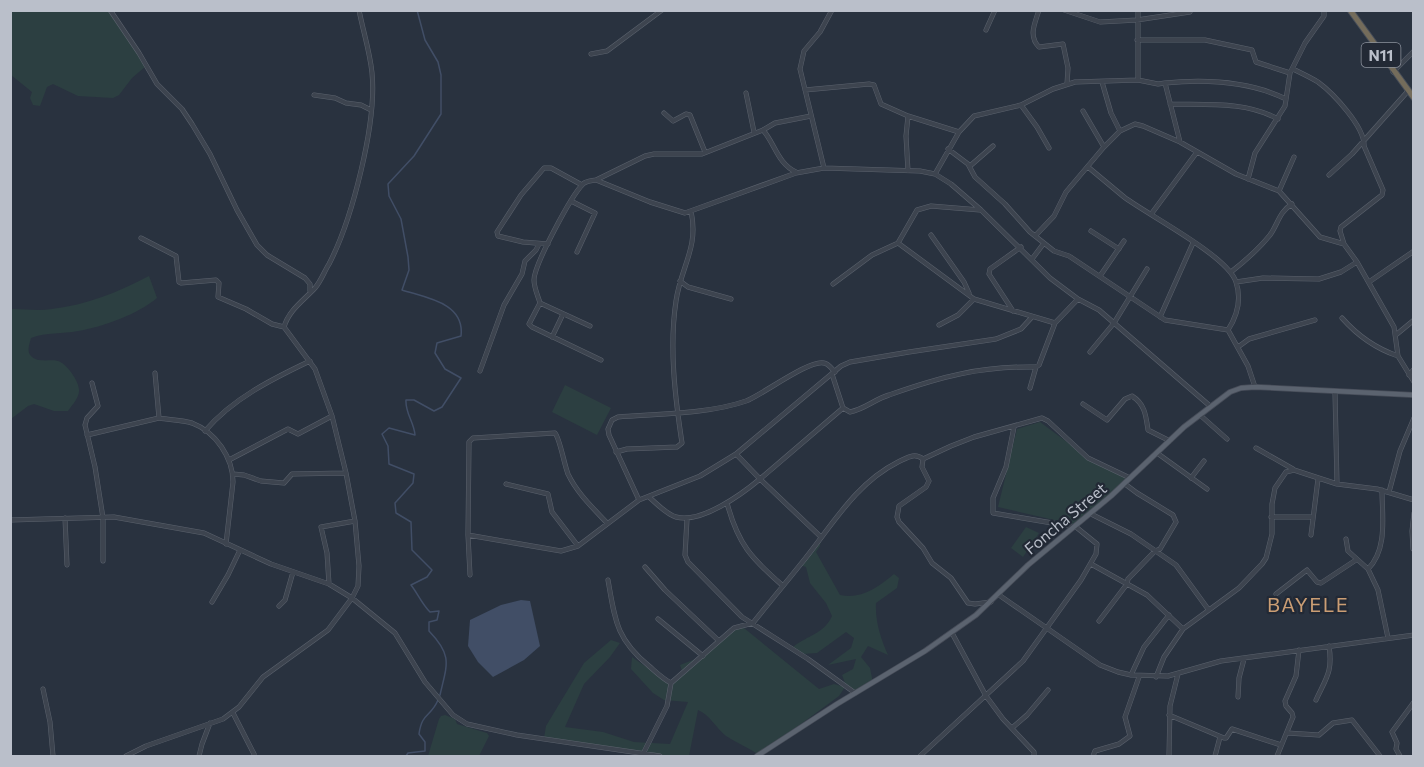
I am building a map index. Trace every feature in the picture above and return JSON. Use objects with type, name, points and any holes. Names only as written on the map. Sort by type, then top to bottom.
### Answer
[{"type":"highway","name":"N11","points":[[1350,10],[1413,98]]},
{"type":"main road","name":"Foncha Street","points":[[758,756],[952,633],[992,602],[1028,565],[1091,514],[1210,406],[1230,392],[1255,387],[1413,395]]},
{"type":"street","points":[[110,10],[140,53],[157,84],[182,109],[192,124],[257,245],[267,255],[304,278],[310,284],[310,292]]},
{"type":"street","points":[[284,327],[292,310],[321,278],[342,237],[362,165],[371,110],[372,72],[358,10]]},
{"type":"street","points":[[591,54],[607,51],[662,10]]},
{"type":"street","points":[[824,168],[800,74],[801,58],[820,32],[832,10]]},
{"type":"street","points":[[986,30],[995,10]]},
{"type":"street","points":[[1039,10],[1033,29],[1034,40],[1039,47],[1063,44],[1068,68],[1067,84]]},
{"type":"street","points":[[1064,10],[1100,22],[1137,20],[1190,12]]},
{"type":"street","points":[[1138,10],[1138,80]]},
{"type":"street","points":[[1248,179],[1256,153],[1285,106],[1291,71],[1305,43],[1324,16],[1324,10]]},
{"type":"street","points":[[1137,40],[1205,40],[1252,50],[1256,62],[1312,78],[1329,91],[1358,126],[1383,190],[1382,195],[1341,227],[1340,231],[1344,243],[1394,327],[1398,356],[1413,382]]},
{"type":"street","points":[[1393,72],[1413,50]]},
{"type":"street","points":[[935,174],[959,132],[974,116],[1021,105],[1067,84],[1090,81],[1138,80],[1158,84],[1191,81],[1248,85],[1286,99]]},
{"type":"street","points":[[1102,82],[1111,113],[1120,131]]},
{"type":"street","points":[[1166,83],[1180,142]]},
{"type":"street","points":[[805,90],[874,85],[881,104],[885,107],[959,132]]},
{"type":"street","points":[[1329,175],[1352,154],[1408,91]]},
{"type":"street","points":[[746,93],[754,132]]},
{"type":"street","points":[[314,94],[361,105],[371,110]]},
{"type":"street","points":[[1170,104],[1242,106],[1264,111],[1278,119]]},
{"type":"street","points":[[1021,105],[1049,148]]},
{"type":"street","points":[[1083,111],[1104,147]]},
{"type":"street","points":[[664,113],[673,121],[686,114],[690,115],[705,152]]},
{"type":"street","points":[[601,360],[530,326],[540,303],[534,279],[541,256],[582,185],[650,155],[697,154],[763,130],[775,123],[811,116]]},
{"type":"street","points":[[908,116],[906,136],[908,171]]},
{"type":"street","points":[[1035,236],[1054,216],[1066,192],[1104,147],[1120,131],[1136,124],[1180,142],[1248,179],[1279,191],[1320,237],[1344,243]]},
{"type":"street","points":[[763,130],[772,140],[780,160],[788,169],[796,173]]},
{"type":"street","points":[[970,166],[993,146]]},
{"type":"street","points":[[948,149],[970,166],[975,177],[1005,204],[1026,228],[1054,251],[1069,256],[1160,317],[1172,322],[1228,330]]},
{"type":"street","points":[[1152,213],[1197,152]]},
{"type":"street","points":[[1279,191],[1294,157]]},
{"type":"street","points":[[548,244],[516,241],[497,234],[521,195],[547,167],[582,185]]},
{"type":"street","points":[[1088,167],[1125,198],[1152,213],[1231,272],[1236,282],[1239,303],[1237,316],[1228,330]]},
{"type":"street","points":[[596,180],[675,212],[685,213],[796,173],[824,168],[935,174],[951,184],[981,210],[1050,278],[1078,299],[1099,310],[1210,406]]},
{"type":"street","points":[[571,201],[595,213],[577,252]]},
{"type":"street","points":[[1231,272],[1255,253],[1272,232],[1283,211],[1292,204]]},
{"type":"street","points":[[833,284],[872,255],[898,243],[917,210],[922,207],[981,210]]},
{"type":"street","points":[[616,452],[627,449],[681,446],[677,413],[674,333],[676,300],[692,246],[694,224],[691,211]]},
{"type":"street","points":[[1091,231],[1119,249]]},
{"type":"street","points":[[932,235],[964,282],[969,294]]},
{"type":"street","points":[[126,756],[146,746],[233,713],[263,677],[328,630],[352,598],[358,586],[359,577],[355,521],[346,473],[320,378],[310,361],[284,327],[272,324],[218,297],[218,282],[181,283],[176,256],[141,238]]},
{"type":"street","points":[[1101,276],[1124,241]]},
{"type":"street","points":[[898,243],[974,299],[1054,323]]},
{"type":"street","points":[[1032,259],[1044,243]]},
{"type":"street","points":[[1160,317],[1193,243]]},
{"type":"street","points":[[480,371],[504,305],[522,274],[525,261],[535,252],[539,244]]},
{"type":"street","points":[[1014,312],[989,274],[990,269],[1021,247]]},
{"type":"street","points":[[1369,282],[1413,251]]},
{"type":"street","points":[[1236,282],[1263,278],[1318,279],[1341,272],[1357,262]]},
{"type":"street","points":[[1090,352],[1114,323],[1147,269]]},
{"type":"street","points":[[680,281],[693,289],[731,299]]},
{"type":"street","points":[[939,326],[958,315],[974,299]]},
{"type":"street","points":[[1030,388],[1054,323],[1078,299]]},
{"type":"street","points":[[540,303],[590,326]]},
{"type":"street","points":[[552,337],[563,314]]},
{"type":"street","points":[[468,535],[561,550],[578,546],[639,500],[700,476],[736,454],[841,366],[850,362],[996,339],[1021,329],[1032,317]]},
{"type":"street","points":[[1342,318],[1372,343],[1398,356]]},
{"type":"street","points":[[1238,347],[1249,339],[1315,320]]},
{"type":"street","points":[[1396,335],[1413,320]]},
{"type":"street","points":[[1228,330],[1248,366],[1255,387]]},
{"type":"street","points":[[204,431],[252,392],[310,361]]},
{"type":"street","points":[[639,500],[609,435],[608,429],[612,420],[618,417],[677,413],[746,401],[816,364],[825,363],[834,373],[843,408]]},
{"type":"street","points":[[843,408],[854,412],[868,407],[883,396],[959,373],[999,367],[1036,367]]},
{"type":"street","points":[[1409,375],[1413,369]]},
{"type":"street","points":[[155,374],[159,418]]},
{"type":"street","points":[[92,383],[98,406],[86,421],[103,518],[103,561]]},
{"type":"street","points":[[1335,392],[1337,484]]},
{"type":"street","points":[[1083,404],[1107,420],[1125,399],[1135,397],[1144,410],[1148,430],[1170,441]]},
{"type":"street","points":[[650,497],[674,517],[687,519],[712,511],[727,503],[760,478],[843,408]]},
{"type":"street","points":[[1200,415],[1227,439]]},
{"type":"street","points":[[229,460],[288,429],[298,434],[332,416]]},
{"type":"street","points":[[87,435],[159,418],[193,424],[204,431],[223,449],[233,474],[226,544]]},
{"type":"street","points":[[923,459],[959,443],[1042,418],[1088,458],[1130,478]]},
{"type":"street","points":[[1389,492],[1400,451],[1413,418]]},
{"type":"street","points":[[920,756],[1023,661],[1091,564],[1097,544],[1076,527],[993,513],[993,498],[1006,467],[1014,427]]},
{"type":"street","points":[[470,575],[469,442],[473,438],[555,433],[559,437],[562,459],[574,485],[607,523]]},
{"type":"street","points":[[1256,448],[1294,470],[1318,479],[1382,490],[1413,500]]},
{"type":"street","points":[[1157,453],[1207,489]]},
{"type":"street","points":[[736,454],[820,537]]},
{"type":"street","points":[[643,754],[667,706],[671,683],[703,657],[734,627],[753,623],[820,537],[868,481],[912,455],[918,455],[923,459]]},
{"type":"street","points":[[923,459],[922,467],[929,481],[928,485],[899,506],[897,517],[899,522],[923,548],[932,563],[951,578],[968,603],[992,602]]},
{"type":"street","points":[[1191,478],[1204,461]]},
{"type":"street","points":[[1156,677],[1161,661],[1183,628],[1239,588],[1262,564],[1271,542],[1271,517],[1275,488],[1286,472],[1294,470]]},
{"type":"street","points":[[233,474],[261,481],[284,483],[292,474],[346,473]]},
{"type":"street","points":[[1311,535],[1318,479]]},
{"type":"street","points":[[506,484],[548,494],[552,512],[578,546]]},
{"type":"street","points":[[1099,621],[1131,575],[1155,551],[1160,549],[1174,528],[1176,518],[1125,484]]},
{"type":"street","points":[[1368,569],[1377,557],[1381,545],[1382,490]]},
{"type":"street","points":[[727,503],[732,523],[748,552],[782,585]]},
{"type":"street","points":[[1413,513],[1413,549]]},
{"type":"street","points":[[1091,514],[1124,530],[1176,566],[1208,609]]},
{"type":"street","points":[[1271,517],[1312,517]]},
{"type":"street","points":[[65,518],[67,565]]},
{"type":"street","points":[[10,520],[123,518],[199,531],[271,564],[329,584],[352,598],[400,638],[418,672],[460,720],[476,726],[660,756]]},
{"type":"street","points":[[687,519],[685,555],[688,562],[728,605],[742,617],[808,659],[855,693]]},
{"type":"street","points":[[329,584],[327,553],[321,527],[355,521]]},
{"type":"street","points":[[1346,539],[1348,551],[1368,569],[1380,597],[1388,638]]},
{"type":"street","points":[[212,602],[240,550]]},
{"type":"street","points":[[1276,594],[1307,570],[1317,582],[1321,583],[1356,560]]},
{"type":"street","points":[[1091,564],[1147,595],[1183,628]]},
{"type":"street","points":[[645,567],[665,590],[719,641]]},
{"type":"street","points":[[279,606],[285,600],[294,572]]},
{"type":"street","points":[[608,580],[621,638],[636,656],[671,683]]},
{"type":"street","points":[[999,595],[1100,664],[1118,672],[1139,677],[1178,674],[1207,664],[1413,635]]},
{"type":"street","points":[[1131,675],[1143,647],[1169,615]]},
{"type":"street","points":[[658,619],[703,657]]},
{"type":"street","points":[[952,633],[986,696],[1034,752],[1034,756]]},
{"type":"street","points":[[1316,700],[1326,684],[1330,671],[1329,646]]},
{"type":"street","points":[[1277,756],[1293,715],[1285,701],[1296,675],[1299,650]]},
{"type":"street","points":[[1238,697],[1239,678],[1244,658]]},
{"type":"street","points":[[1169,756],[1169,716],[1178,674]]},
{"type":"street","points":[[1094,756],[1095,751],[1119,744],[1130,736],[1125,717],[1139,677]]},
{"type":"street","points":[[43,689],[50,722],[53,756]]},
{"type":"street","points":[[1012,728],[1027,715],[1048,690]]},
{"type":"street","points":[[1400,756],[1396,749],[1397,743],[1391,734],[1413,702]]},
{"type":"street","points":[[233,713],[254,754]]},
{"type":"street","points":[[1169,716],[1220,737],[1226,738],[1232,729],[1281,745]]},
{"type":"street","points":[[1287,733],[1316,736],[1322,734],[1333,723],[1352,720],[1380,756]]},
{"type":"street","points":[[199,756],[210,723]]},
{"type":"street","points":[[1215,756],[1220,737]]},
{"type":"shaded area","points":[[10,11],[110,11],[146,66],[132,78],[119,95],[113,98],[78,96],[53,84],[47,87],[40,106],[33,105],[30,98],[32,92],[11,75]]},
{"type":"shaded area","points":[[149,276],[157,298],[140,309],[120,319],[88,329],[31,338],[29,349],[31,356],[40,360],[58,361],[65,365],[79,387],[79,394],[68,411],[54,411],[34,404],[11,419],[11,309],[47,310],[65,307],[90,301]]},
{"type":"shaded area","points":[[565,385],[611,408],[597,435],[552,412]]},
{"type":"shaded area","points":[[1040,422],[1094,462],[1128,478],[1076,525],[998,507],[1017,429]]},
{"type":"shaded area","points":[[1026,527],[1039,533],[1023,557],[1011,548]]},
{"type":"shaded area","points":[[821,539],[816,552],[840,595],[862,594],[876,588],[894,574],[899,578],[897,588],[876,603],[879,630],[888,655],[868,646],[861,657],[870,668],[873,683],[855,693],[847,688],[842,675],[853,669],[856,659],[828,665],[851,648],[854,638],[846,632],[817,653],[802,654],[793,647],[820,631],[832,616],[826,603],[810,583],[806,567],[800,565]]},
{"type":"shaded area","points":[[738,627],[744,628],[819,689],[834,684],[845,687],[839,696],[759,755],[726,736],[698,710],[689,756],[660,756],[544,738],[546,726],[584,663],[611,640],[620,643],[584,684],[565,727],[603,732],[634,742],[670,744],[688,702],[664,700],[653,693],[631,669],[632,657],[668,682],[683,674],[680,665],[703,656]]},
{"type":"shaded area","points":[[445,715],[455,719],[457,724],[487,733],[489,736],[479,756],[428,756],[439,719]]},
{"type":"water","points":[[521,600],[530,601],[540,646],[524,660],[493,677],[478,662],[468,646],[470,620],[501,605]]},
{"type":"waterway","points":[[417,10],[425,40],[438,62],[441,75],[441,114],[414,156],[388,184],[389,196],[401,219],[408,257],[409,270],[402,290],[433,299],[451,309],[457,316],[461,325],[461,336],[437,343],[435,353],[445,369],[461,378],[442,407],[434,411],[414,400],[406,400],[415,435],[389,428],[382,434],[388,446],[389,464],[414,474],[413,483],[395,503],[396,513],[411,522],[412,550],[432,570],[427,577],[411,585],[430,612],[439,611],[437,620],[429,622],[429,631],[445,654],[446,668],[440,695]]},
{"type":"waterway","points":[[406,756],[408,753],[425,751],[425,742],[419,734],[420,727],[438,700]]},
{"type":"district","name":"BAYELE","points":[[1308,604]]}]
